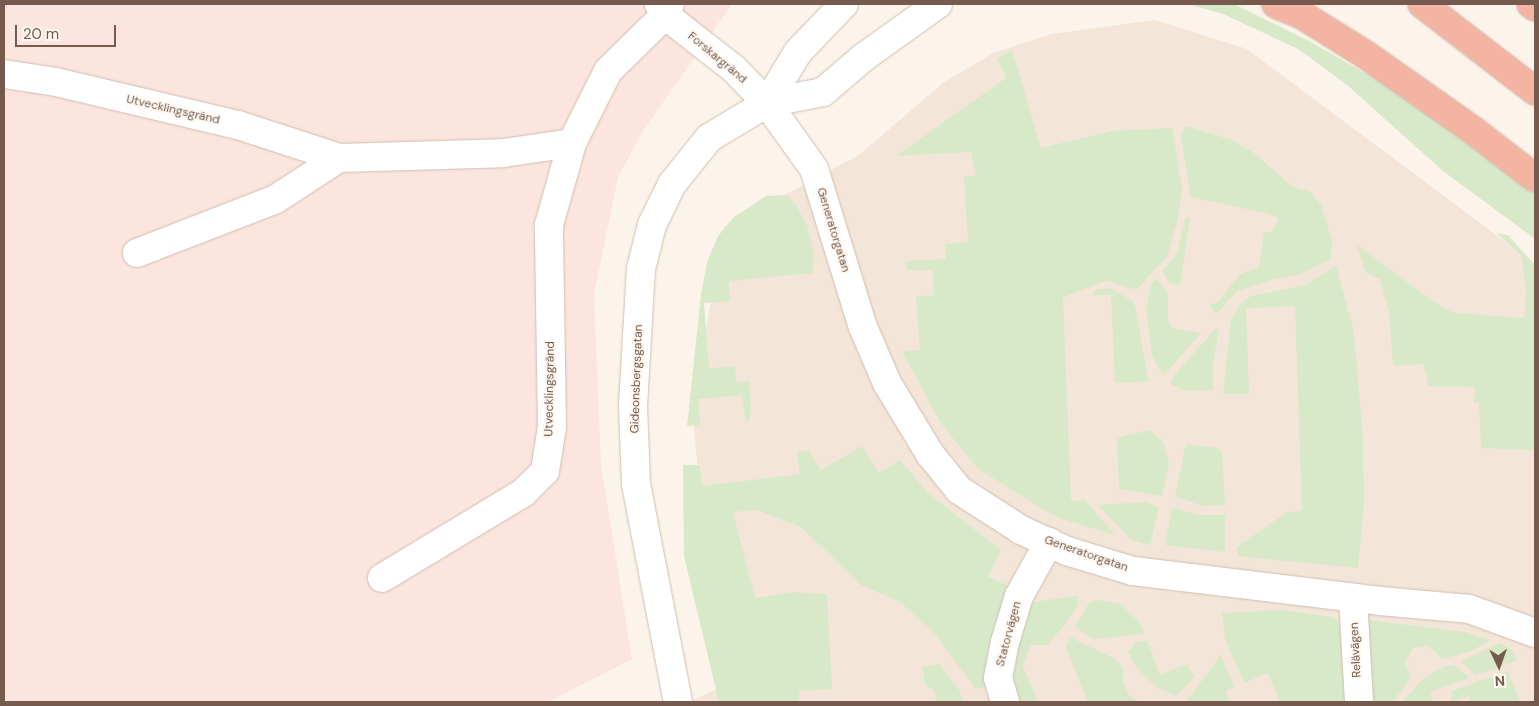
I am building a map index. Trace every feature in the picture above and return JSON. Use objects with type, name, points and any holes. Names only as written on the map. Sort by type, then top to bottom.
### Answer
[{"type":"highway","points":[[1276,4],[1302,15],[1366,56],[1474,130],[1535,178]]},
{"type":"highway","points":[[1422,4],[1535,90]]},
{"type":"highway","points":[[1531,4],[1535,7]]},
{"type":"street","name":"Gideonsbergsgatan","points":[[767,103],[798,52],[844,4]]},
{"type":"street","name":"Gideonsbergsgatan","points":[[678,702],[636,484],[633,406],[641,269],[652,225],[672,184],[709,138],[767,103],[823,92],[864,57],[938,4]]},
{"type":"street","name":"Forskargränd","points":[[665,7],[734,69],[767,103]]},
{"type":"street","name":"Utvecklingsgränd","points":[[382,578],[523,493],[545,471],[552,427],[549,225],[572,143],[608,71],[665,7]]},
{"type":"street","name":"Utvecklingsgränd","points":[[4,74],[56,82],[238,125],[339,158],[503,153],[572,143]]},
{"type":"street","name":"Generatorgatan","points":[[767,103],[814,169],[863,328],[887,383],[930,454],[959,490],[1021,530],[1049,542],[1133,571],[1353,598],[1470,609],[1535,633]]},
{"type":"street","points":[[137,253],[276,199],[339,158]]},
{"type":"street","name":"Statorvägen","points":[[1005,702],[998,678],[1005,642],[1019,596],[1049,542]]},
{"type":"street","name":"Relävägen","points":[[1353,598],[1359,702]]},
{"type":"shaded area","points":[[4,4],[732,4],[643,131],[618,177],[594,295],[601,465],[632,659],[548,702],[4,702]]},
{"type":"shaded area","points":[[1155,20],[1247,49],[1535,264],[1535,702],[689,702],[724,686],[716,652],[692,410],[724,227],[859,155],[943,83],[993,53],[1052,34]]},
{"type":"green space","points":[[1188,4],[1234,4],[1309,41],[1406,97],[1535,194],[1535,239],[1443,171],[1347,85],[1298,49],[1223,14]]},
{"type":"green space","points":[[1012,50],[1041,148],[1113,131],[1172,128],[1182,187],[1178,218],[1167,257],[1137,289],[1126,288],[1108,280],[1063,297],[1071,501],[1085,500],[1115,535],[1056,517],[978,469],[940,422],[902,351],[920,350],[916,297],[934,295],[932,270],[907,270],[905,261],[946,259],[945,244],[968,242],[964,176],[976,176],[971,152],[896,156],[1006,78],[997,58]]},
{"type":"green space","points":[[1186,126],[1232,140],[1254,153],[1293,187],[1310,192],[1321,205],[1332,241],[1331,259],[1299,275],[1274,279],[1237,291],[1216,314],[1209,305],[1218,302],[1240,274],[1259,267],[1264,232],[1272,232],[1279,219],[1270,214],[1191,197],[1181,136]]},
{"type":"green space","points":[[786,195],[794,202],[807,225],[814,253],[813,273],[729,281],[730,301],[704,303],[709,369],[735,366],[736,382],[749,381],[751,411],[749,422],[746,422],[742,395],[698,399],[700,425],[687,426],[701,295],[707,262],[718,236],[734,217],[766,196]]},
{"type":"green space","points":[[1186,217],[1190,218],[1180,285],[1169,283],[1162,271],[1176,256]]},
{"type":"green space","points":[[1496,233],[1508,235],[1535,265],[1535,450],[1481,448],[1479,403],[1474,402],[1475,387],[1429,386],[1423,364],[1393,366],[1389,311],[1380,279],[1365,272],[1357,245],[1440,306],[1454,313],[1524,318],[1526,290],[1522,256]]},
{"type":"green space","points":[[1336,266],[1354,332],[1363,440],[1364,503],[1358,568],[1238,556],[1237,547],[1287,512],[1302,511],[1295,306],[1246,308],[1249,394],[1223,394],[1231,319],[1240,304],[1251,296],[1305,285]]},
{"type":"green space","points":[[1157,279],[1168,293],[1168,321],[1174,329],[1201,333],[1163,376],[1152,355],[1146,308],[1152,282]]},
{"type":"green space","points":[[1111,288],[1134,302],[1149,381],[1115,383],[1111,295],[1092,295],[1096,290]]},
{"type":"green space","points":[[1216,328],[1219,328],[1213,364],[1213,391],[1182,390],[1171,384],[1172,378]]},
{"type":"green space","points":[[1150,430],[1163,442],[1169,463],[1162,496],[1119,489],[1117,438]]},
{"type":"green space","points":[[1186,444],[1217,448],[1222,452],[1225,505],[1202,506],[1175,496]]},
{"type":"green space","points":[[862,446],[879,473],[900,460],[928,493],[1001,550],[988,577],[1013,588],[990,678],[982,688],[976,689],[935,634],[900,602],[861,585],[801,527],[757,510],[733,512],[755,598],[793,592],[827,594],[832,689],[799,691],[799,702],[719,702],[684,556],[683,465],[699,465],[703,486],[800,474],[797,452],[809,450],[821,470]]},
{"type":"green space","points":[[1147,502],[1159,508],[1150,545],[1131,540],[1098,505]]},
{"type":"green space","points":[[1172,508],[1199,515],[1225,515],[1225,552],[1165,545]]},
{"type":"green space","points":[[1073,596],[1079,597],[1077,607],[1062,628],[1047,645],[1030,645],[1023,666],[1038,702],[1014,702],[1011,670],[1022,604]]},
{"type":"green space","points":[[1097,600],[1121,604],[1139,622],[1144,634],[1093,639],[1075,627],[1089,603]]},
{"type":"green space","points":[[1281,610],[1334,617],[1348,635],[1350,702],[1280,702],[1268,673],[1244,683],[1225,639],[1222,613]]},
{"type":"green space","points":[[1367,620],[1465,632],[1491,640],[1471,651],[1443,659],[1428,646],[1413,648],[1405,663],[1411,678],[1393,702],[1368,702]]},
{"type":"green space","points":[[1070,637],[1115,659],[1123,667],[1123,683],[1129,695],[1139,702],[1088,702],[1066,648]]},
{"type":"green space","points":[[1147,641],[1160,675],[1187,664],[1194,677],[1177,696],[1157,688],[1137,668],[1128,652],[1136,642]]},
{"type":"green space","points":[[1500,643],[1512,650],[1517,661],[1475,675],[1461,661]]},
{"type":"green space","points":[[1221,655],[1234,687],[1226,691],[1230,702],[1186,702]]},
{"type":"green space","points":[[939,664],[960,691],[962,702],[936,702],[935,692],[925,684],[922,667]]},
{"type":"green space","points":[[1454,665],[1469,678],[1430,692],[1433,702],[1402,702],[1424,678],[1445,666]]},
{"type":"green space","points":[[1508,671],[1520,702],[1471,702],[1469,696],[1451,702],[1452,691]]}]
